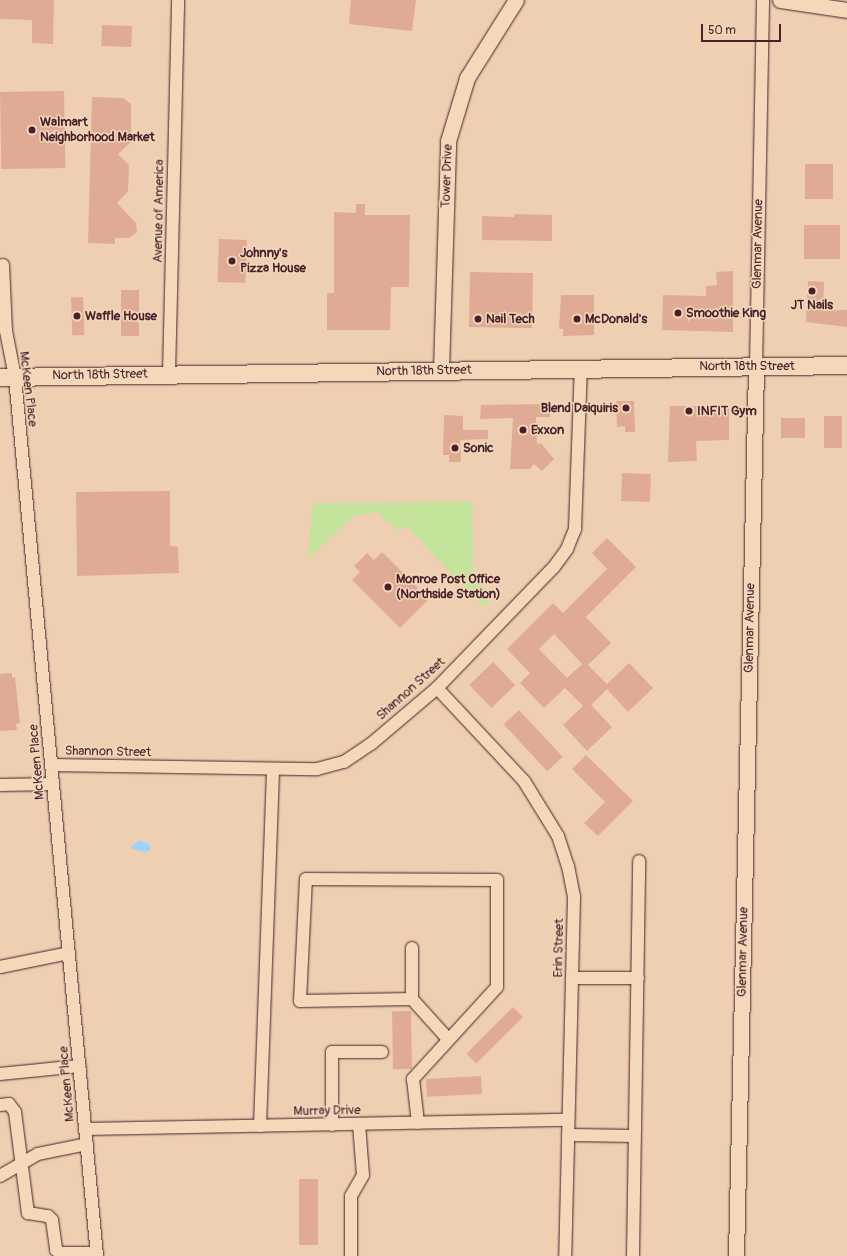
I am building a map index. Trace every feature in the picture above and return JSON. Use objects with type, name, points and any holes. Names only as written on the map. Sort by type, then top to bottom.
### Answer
[{"type":"main road","name":"North 18th Street","points":[[7,377],[581,367],[756,367],[847,365]]},
{"type":"street","name":"Avenue of America","points":[[169,374],[178,0]]},
{"type":"street","name":"Tower Drive","points":[[441,370],[448,141],[467,78],[516,0]]},
{"type":"street","name":"Glenmar Avenue","points":[[736,1256],[763,0]]},
{"type":"street","points":[[780,0],[847,10]]},
{"type":"street","name":"McKeen Place","points":[[3,265],[7,377],[53,784],[96,1254]]},
{"type":"street","name":"Shannon Street","points":[[51,765],[317,769],[344,762],[371,744],[437,688],[554,567],[567,549],[574,529],[581,367]]},
{"type":"street","name":"Erin Street","points":[[437,688],[524,781],[558,836],[574,897],[565,1256]]},
{"type":"street","points":[[260,1126],[273,768]]},
{"type":"street","points":[[0,785],[53,784]]},
{"type":"street","points":[[633,1256],[639,861]]},
{"type":"street","points":[[412,999],[300,1001],[306,879],[497,880],[497,987],[448,1038],[413,1079],[418,1123]]},
{"type":"street","points":[[412,948],[412,999],[448,1038]]},
{"type":"street","points":[[0,967],[69,953]]},
{"type":"street","points":[[572,978],[638,978]]},
{"type":"street","points":[[332,1125],[332,1052],[382,1052]]},
{"type":"street","points":[[0,1074],[80,1066]]},
{"type":"street","points":[[0,1105],[9,1104],[15,1112],[28,1213],[48,1216],[52,1220],[56,1250],[64,1254],[96,1254]]},
{"type":"street","name":"Murray Drive","points":[[85,1129],[568,1120]]},
{"type":"street","points":[[351,1256],[351,1196],[363,1175],[359,1124]]},
{"type":"street","points":[[568,1135],[634,1136]]},
{"type":"street","points":[[0,1176],[8,1174],[22,1160],[38,1154],[87,1144]]},
{"type":"green space","points":[[472,502],[473,570],[475,578],[493,596],[483,607],[406,526],[398,531],[377,512],[354,516],[307,559],[313,503]]},
{"type":"water","points":[[140,840],[150,845],[150,850],[145,852],[132,849],[131,846]]},
{"type":"building","points":[[0,0],[54,0],[53,44],[32,43],[32,20],[0,19]]},
{"type":"building","points":[[351,0],[416,0],[412,31],[349,24]]},
{"type":"building","points":[[102,25],[132,26],[131,47],[101,46]]},
{"type":"building","name":"Walmart Neighborhood Market","points":[[64,91],[65,168],[1,169],[0,92]]},
{"type":"building","points":[[92,97],[123,98],[131,104],[131,142],[118,154],[129,165],[128,191],[117,203],[136,223],[137,232],[129,238],[115,238],[115,244],[88,243]]},
{"type":"building","points":[[805,164],[833,164],[833,199],[805,199]]},
{"type":"building","points":[[356,204],[365,204],[365,215],[410,215],[409,287],[391,287],[390,330],[327,330],[327,293],[334,293],[334,212],[356,213]]},
{"type":"building","points":[[514,214],[552,215],[552,241],[482,240],[482,216],[514,217]]},
{"type":"building","points":[[804,225],[840,225],[840,259],[804,259]]},
{"type":"building","name":"Johnny's Pizza House","points":[[219,239],[247,240],[245,283],[217,282]]},
{"type":"building","points":[[733,271],[733,332],[662,330],[663,295],[706,296],[706,286],[717,285],[716,272]]},
{"type":"building","points":[[470,272],[533,273],[532,328],[469,327]]},
{"type":"building","points":[[808,281],[824,282],[823,311],[847,310],[847,327],[806,322]]},
{"type":"building","points":[[121,290],[139,290],[139,336],[121,336]]},
{"type":"building","name":"McDonald's","points":[[561,295],[594,295],[594,335],[563,336],[563,329],[559,329]]},
{"type":"building","name":"Waffle House","points":[[71,297],[83,297],[84,335],[72,335]]},
{"type":"building","points":[[616,401],[634,401],[635,432],[625,432],[625,426],[617,427]]},
{"type":"building","points":[[550,404],[550,417],[536,417],[537,444],[541,443],[554,459],[542,471],[534,464],[530,469],[510,469],[513,418],[480,419],[481,405]]},
{"type":"building","points":[[670,406],[729,406],[729,440],[696,441],[697,461],[668,462]]},
{"type":"building","points":[[444,415],[463,416],[463,430],[488,430],[488,439],[460,440],[461,462],[449,462],[449,455],[443,455]]},
{"type":"building","points":[[824,416],[842,416],[842,448],[824,448]]},
{"type":"building","points":[[781,418],[805,418],[805,438],[781,438]]},
{"type":"building","points":[[622,473],[651,474],[650,502],[621,501]]},
{"type":"building","points":[[170,491],[170,546],[178,547],[179,573],[77,576],[76,492]]},
{"type":"building","points":[[607,538],[636,567],[586,617],[611,643],[588,665],[607,684],[629,663],[653,688],[628,712],[607,689],[591,705],[612,727],[587,751],[563,725],[583,706],[565,688],[544,708],[520,683],[530,673],[507,649],[553,603],[563,613],[607,569],[592,553]],"holes":[[[554,634],[582,664],[567,678],[539,649]]]},
{"type":"building","name":"Monroe Post Office (Northside Station)","points":[[382,552],[429,599],[400,628],[352,580],[360,572],[354,566],[367,553],[374,560]]},
{"type":"building","points":[[493,662],[515,685],[491,708],[469,685]]},
{"type":"building","points":[[12,673],[12,678],[15,677],[20,723],[16,724],[17,730],[0,731],[0,674]]},
{"type":"building","points":[[519,710],[563,757],[547,771],[504,724]]},
{"type":"building","points":[[586,755],[633,801],[598,836],[584,823],[605,802],[572,769]]},
{"type":"building","points":[[513,1007],[523,1017],[476,1064],[466,1054]]},
{"type":"building","points":[[392,1011],[411,1011],[412,1069],[393,1069]]},
{"type":"building","points":[[481,1076],[482,1094],[427,1097],[426,1079]]},
{"type":"building","points":[[299,1179],[318,1179],[318,1245],[299,1245]]},
{"type":"place","name":"Walmart Neighborhood Market","points":[[32,130]]},
{"type":"place","name":"Johnny's Pizza House","points":[[232,261]]},
{"type":"place","name":"JT Nails","points":[[812,291]]},
{"type":"place","name":"Smoothie King","points":[[678,313]]},
{"type":"place","name":"Waffle House","points":[[77,316]]},
{"type":"place","name":"Nail Tech","points":[[478,319]]},
{"type":"place","name":"McDonald's","points":[[577,319]]},
{"type":"place","name":"Blend Daiquiris","points":[[626,408]]},
{"type":"place","name":"INFIT Gym","points":[[689,411]]},
{"type":"place","name":"Exxon","points":[[523,430]]},
{"type":"place","name":"Sonic","points":[[455,448]]},
{"type":"place","name":"Monroe Post Office (Northside Station)","points":[[388,587]]}]
